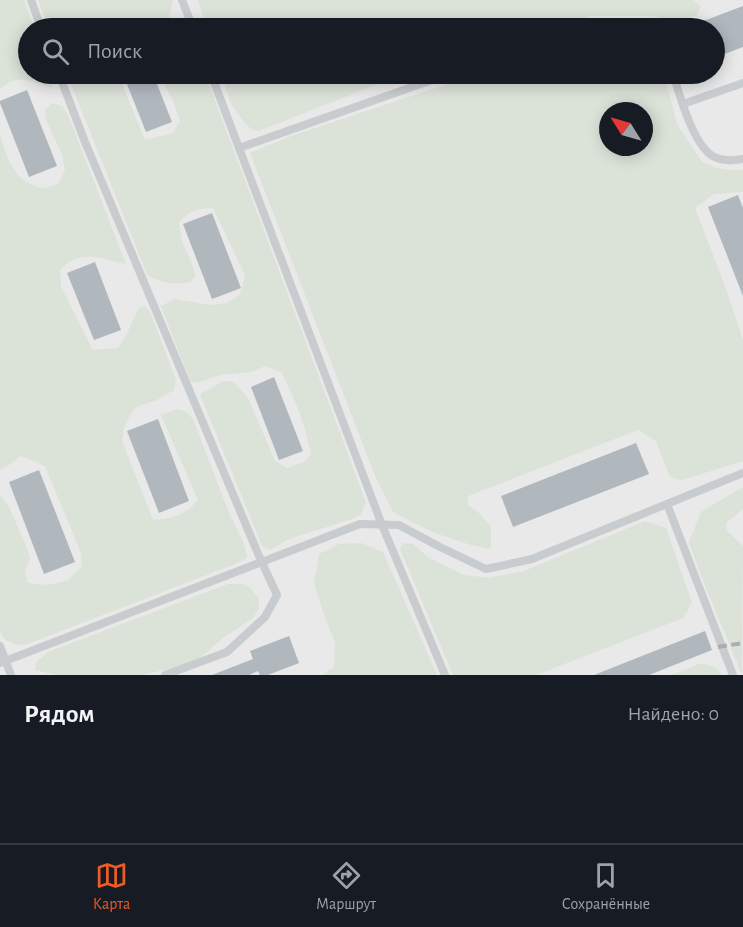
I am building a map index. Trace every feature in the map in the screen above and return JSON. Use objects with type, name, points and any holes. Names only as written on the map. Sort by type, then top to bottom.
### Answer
[{"type":"lane","points":[[30,0],[37,18]]},
{"type":"lane","points":[[182,0],[189,18]]},
{"type":"lane","points":[[683,104],[743,83]]},
{"type":"lane","points":[[63,84],[85,142],[277,596],[265,618],[226,652],[165,675]]},
{"type":"lane","points":[[215,84],[382,525],[446,675]]},
{"type":"lane","points":[[239,148],[421,84]]},
{"type":"lane","points":[[676,84],[700,143],[712,156],[734,161],[743,159]]},
{"type":"lane","points":[[3,662],[360,524],[399,525],[486,569],[532,559],[743,473]]},
{"type":"lane","points":[[667,504],[733,675]]},
{"type":"lane","points":[[0,646],[3,662],[11,675]]},
{"type":"shaded area","points":[[0,0],[743,0],[743,675],[0,675]]},
{"type":"shaded area","points":[[0,0],[24,0],[30,18],[18,18],[18,80],[0,89]]},
{"type":"shaded area","points":[[38,0],[173,0],[169,18],[45,18]]},
{"type":"shaded area","points":[[198,0],[692,0],[701,6],[697,15],[688,18],[591,16],[584,18],[204,18]]},
{"type":"shaded area","points":[[71,84],[122,84],[145,140],[173,133],[180,121],[164,84],[209,84],[366,502],[361,514],[289,539],[270,550],[262,546],[200,394],[224,381],[234,382],[249,400],[275,461],[287,468],[304,462],[311,455],[295,402],[281,372],[265,366],[251,372],[220,375],[197,383],[190,381],[161,306],[175,299],[210,305],[227,303],[240,295],[245,275],[213,208],[194,211],[179,223],[182,242],[192,263],[195,276],[191,282],[168,283],[147,274]]},
{"type":"shaded area","points":[[224,84],[378,84],[259,131],[252,130],[231,104]]},
{"type":"shaded area","points":[[448,84],[667,84],[677,124],[702,162],[717,168],[743,170],[743,192],[714,194],[695,208],[743,340],[743,461],[682,480],[670,477],[656,441],[638,430],[468,496],[468,505],[479,513],[491,527],[491,549],[432,532],[393,512],[376,478],[250,153],[294,135]]},
{"type":"shaded area","points":[[52,103],[62,106],[68,115],[126,264],[92,257],[76,259],[60,270],[61,287],[93,350],[118,348],[139,308],[145,306],[150,312],[176,380],[174,390],[155,401],[136,407],[124,428],[122,441],[153,520],[178,515],[198,500],[161,415],[177,409],[186,412],[193,419],[247,556],[235,564],[25,645],[14,644],[3,638],[0,629],[0,495],[9,507],[27,548],[30,559],[25,570],[28,583],[48,585],[69,580],[82,566],[81,553],[45,466],[21,456],[0,470],[0,135],[14,169],[26,182],[44,188],[58,184],[65,171],[62,154],[46,120],[45,110]]},
{"type":"shaded area","points":[[743,487],[743,509],[726,523],[727,531],[743,546],[742,675],[689,542],[701,512]]},
{"type":"shaded area","points":[[645,521],[666,528],[692,603],[683,618],[536,675],[453,675],[400,549],[403,543],[413,544],[429,558],[464,575],[489,578],[524,571]]},
{"type":"shaded area","points":[[361,543],[383,552],[437,675],[323,675],[334,667],[335,642],[314,583],[319,554],[339,544]]},
{"type":"shaded area","points":[[228,584],[243,584],[250,588],[259,599],[259,608],[253,618],[223,638],[200,658],[142,675],[56,675],[35,670],[36,662],[48,652]]},
{"type":"shaded area","points":[[699,664],[712,666],[722,675],[672,675]]},
{"type":"building","points":[[743,6],[743,47],[725,54],[725,18],[711,18]]},
{"type":"building","points":[[127,84],[157,84],[172,122],[146,132]]},
{"type":"building","points":[[27,90],[57,166],[29,177],[0,103],[0,101]]},
{"type":"building","points":[[738,195],[743,208],[743,296],[708,207]]},
{"type":"building","points":[[212,213],[241,288],[212,299],[183,224]]},
{"type":"building","points":[[95,262],[121,330],[94,340],[67,273]]},
{"type":"building","points":[[274,377],[303,451],[279,460],[251,387]]},
{"type":"building","points":[[158,419],[189,501],[159,513],[127,431]]},
{"type":"building","points":[[636,443],[649,474],[513,527],[501,496]]},
{"type":"building","points":[[39,470],[75,562],[44,574],[9,482]]},
{"type":"building","points":[[705,631],[712,650],[649,675],[594,675]]},
{"type":"building","points":[[289,636],[299,663],[268,675],[260,675],[258,671],[249,675],[212,675],[253,659],[250,651]]},
{"type":"railway","points":[[718,647],[743,643]]}]
